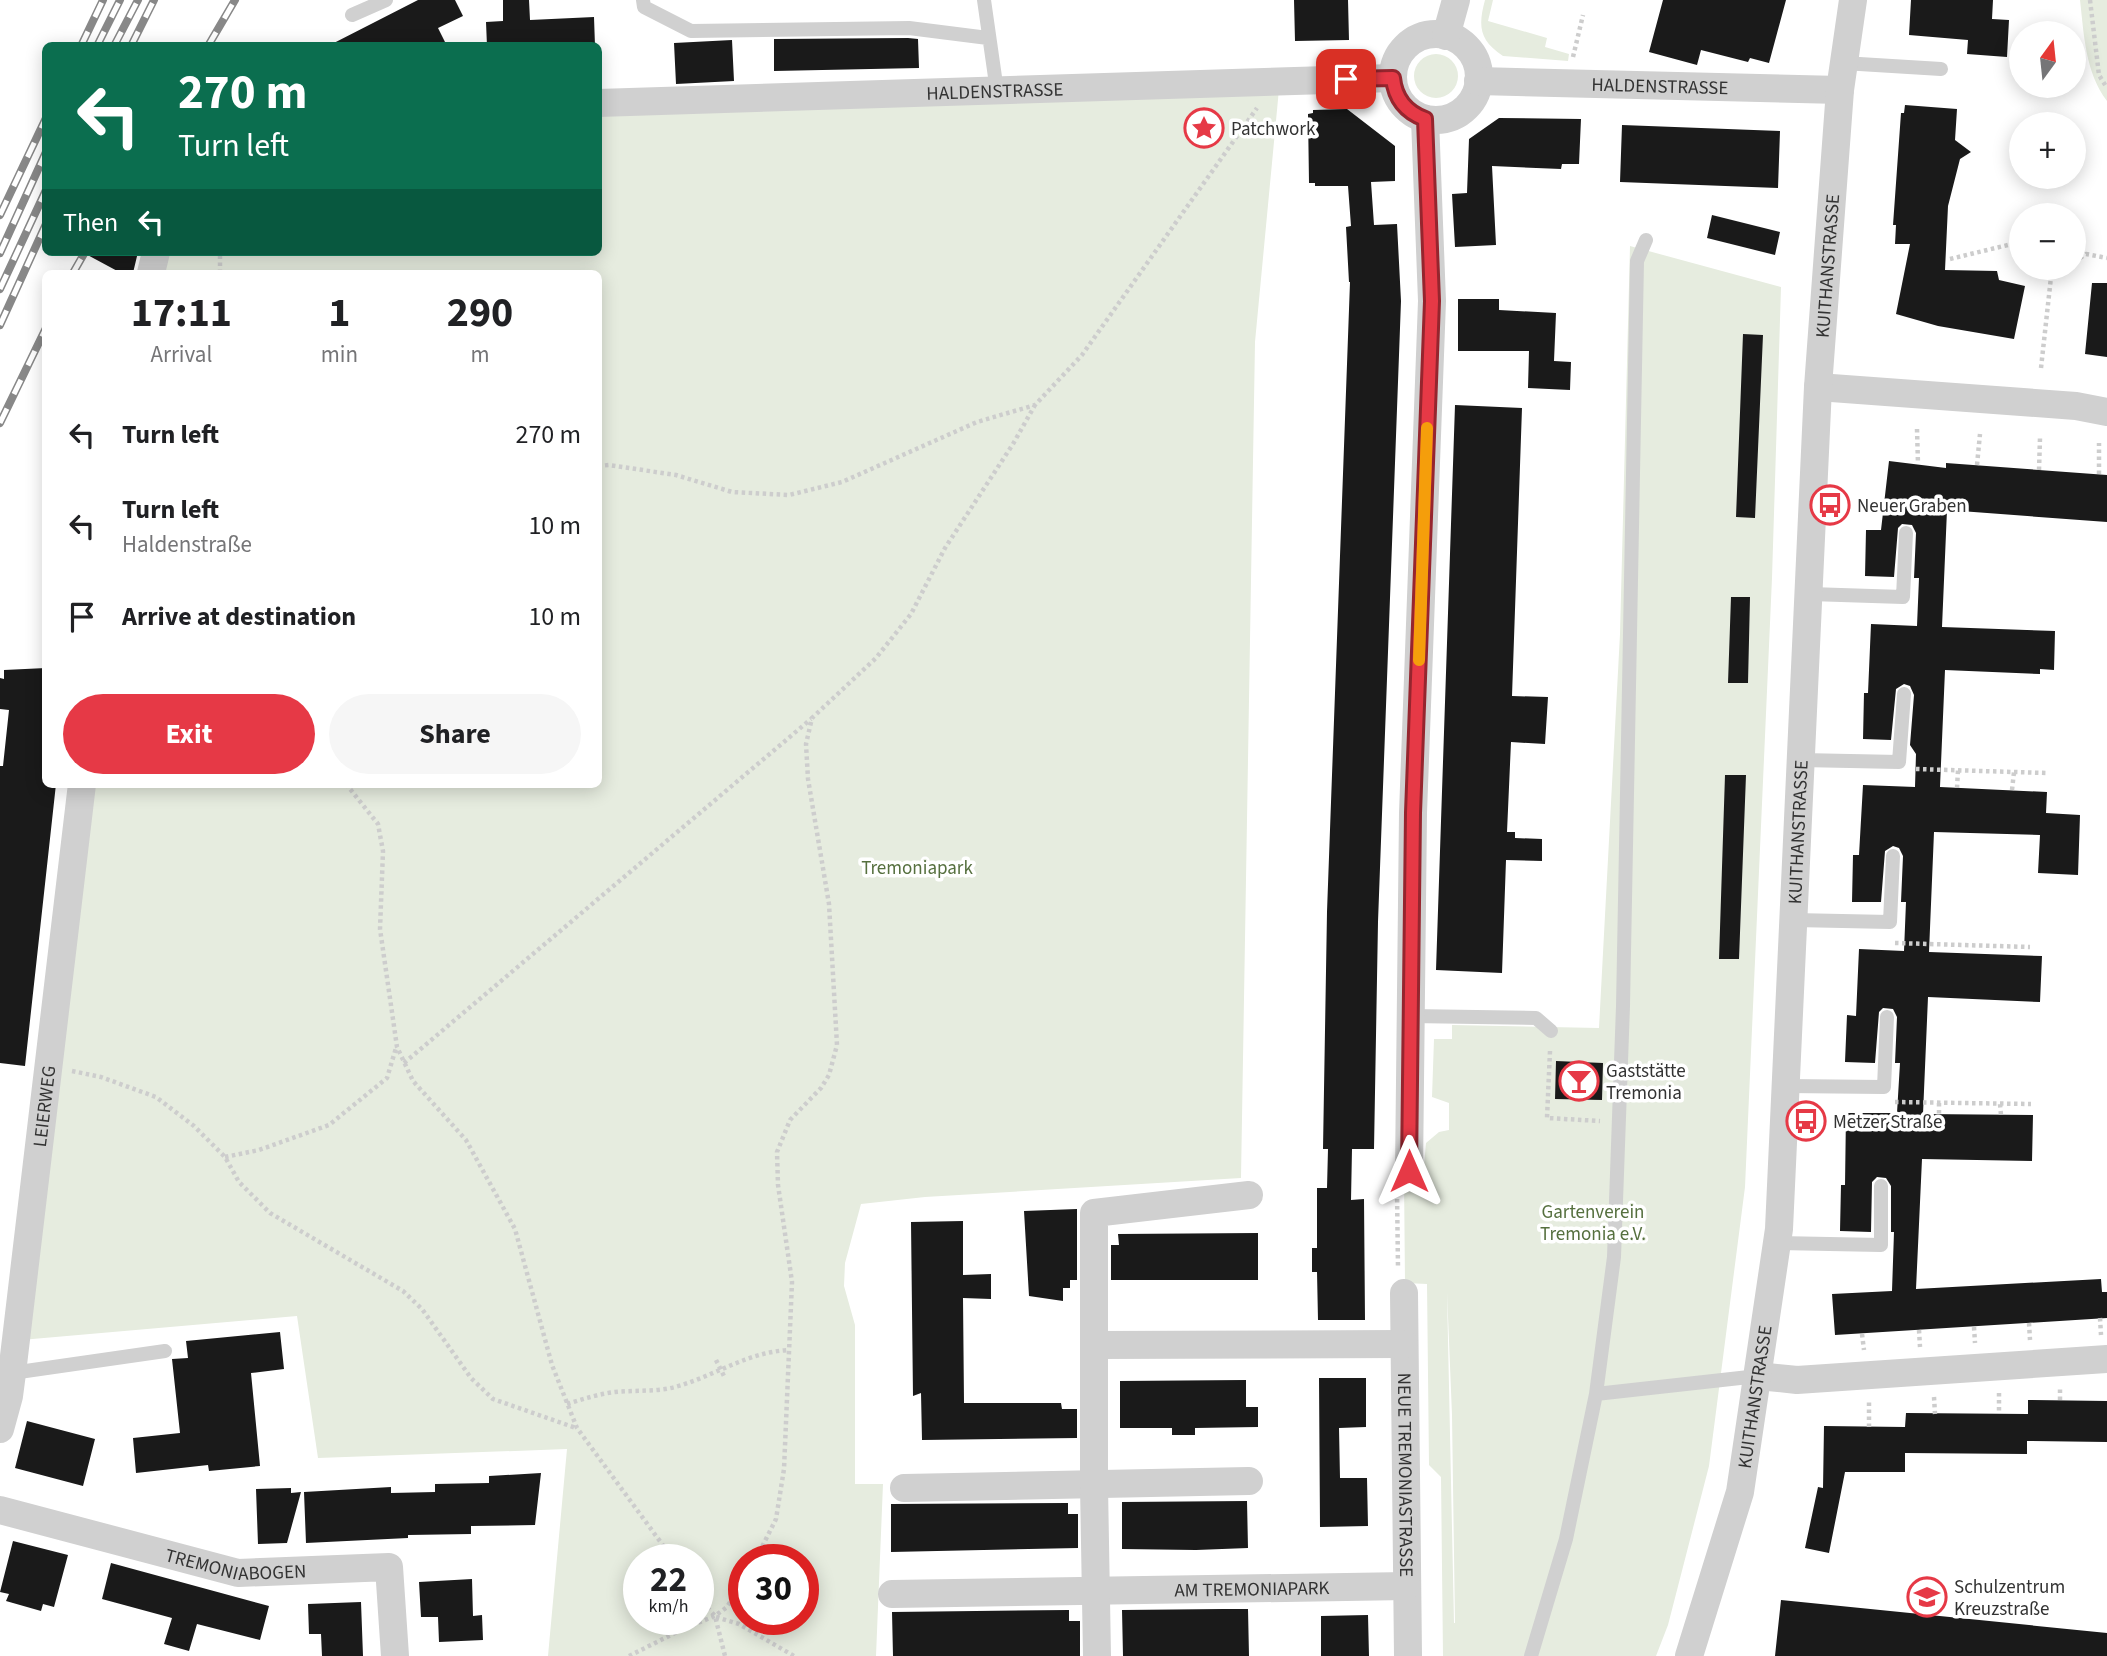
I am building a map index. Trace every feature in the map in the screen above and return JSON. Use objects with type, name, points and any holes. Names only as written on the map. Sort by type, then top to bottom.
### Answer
[{"type":"street","points":[[1446,36],[1456,0]]},
{"type":"street","name":"KUITHANSTRASSE","points":[[1689,1656],[1740,1492],[1777,1243],[1818,387],[1842,76],[1853,0]]},
{"type":"street","points":[[1430,35],[1446,36],[1460,42],[1472,54],[1478,81],[1475,94],[1463,110],[1450,118],[1425,119],[1401,103],[1396,93],[1393,78],[1398,57],[1409,43],[1430,35]]},
{"type":"street","name":"HALDENSTRASSE","points":[[1478,81],[1842,76]]},
{"type":"street","name":"HALDENSTRASSE","points":[[602,103],[1393,78]]},
{"type":"street","points":[[1409,1171],[1413,813],[1432,301],[1425,119]]},
{"type":"street","points":[[1818,387],[2076,406],[2107,412]]},
{"type":"street","name":"LEIERWEG","points":[[0,1429],[12,1373],[82,788]]},
{"type":"street","points":[[1097,1656],[1094,1213],[1249,1195]]},
{"type":"street","name":"NEUE TREMONIASTRASSE","points":[[1404,1293],[1408,1656]]},
{"type":"street","points":[[1096,1345],[1404,1344]]},
{"type":"street","points":[[1758,1376],[1797,1380],[2107,1359]]},
{"type":"street","points":[[904,1488],[1249,1482]]},
{"type":"street","name":"TREMONIABOGEN","points":[[0,1510],[238,1573],[389,1567],[395,1656]]},
{"type":"street","name":"AM TREMONIAPARK","points":[[892,1594],[1407,1587]]},
{"type":"lane","points":[[352,15],[386,0]]},
{"type":"lane","points":[[643,0],[644,7],[691,31],[909,28],[988,38]]},
{"type":"lane","points":[[984,0],[997,91]]},
{"type":"lane","points":[[1842,76],[1941,69]]},
{"type":"lane","points":[[1531,1656],[1566,1539],[1596,1394],[1614,1257],[1637,261],[1646,240]]},
{"type":"lane","points":[[1810,594],[1903,597],[1906,533]]},
{"type":"lane","points":[[1801,760],[1899,762],[1904,694]]},
{"type":"lane","points":[[1794,920],[1890,922],[1893,856]]},
{"type":"lane","points":[[1410,1016],[1536,1018],[1551,1031]]},
{"type":"lane","points":[[1786,1086],[1884,1087],[1887,1017]]},
{"type":"lane","points":[[1777,1243],[1881,1245],[1881,1186]]},
{"type":"lane","points":[[12,1373],[166,1351]]},
{"type":"lane","points":[[1596,1394],[1758,1376]]},
{"type":"path","points":[[2090,0],[2099,75],[2107,88]]},
{"type":"path","points":[[1572,65],[1583,15]]},
{"type":"path","points":[[404,1063],[812,718],[876,658],[911,614],[945,548],[1013,444],[1035,405],[1082,355],[1276,82]]},
{"type":"path","points":[[1950,259],[2009,245]]},
{"type":"path","points":[[2086,254],[2107,258]]},
{"type":"path","points":[[2041,368],[2051,280]]},
{"type":"path","points":[[602,466],[676,475],[732,492],[789,495],[842,482],[977,422],[1035,405]]},
{"type":"path","points":[[1917,429],[1918,464]]},
{"type":"path","points":[[1977,465],[1980,433]]},
{"type":"path","points":[[2039,470],[2040,438]]},
{"type":"path","points":[[2099,443],[2099,474]]},
{"type":"path","points":[[763,1544],[776,1519],[784,1469],[792,1282],[778,1185],[778,1152],[790,1120],[821,1088],[829,1075],[837,1045],[829,904],[806,756],[812,718]]},
{"type":"path","points":[[1909,768],[2047,774]]},
{"type":"path","points":[[1957,788],[1958,770]]},
{"type":"path","points":[[2012,790],[2014,772]]},
{"type":"path","points":[[349,788],[378,824],[383,851],[380,929],[397,1047],[413,1081],[466,1140],[515,1228],[552,1365],[576,1428],[662,1544]]},
{"type":"path","points":[[1887,942],[2030,947]]},
{"type":"path","points":[[1948,944],[1948,953]]},
{"type":"path","points":[[2008,947],[2008,955]]},
{"type":"path","points":[[1551,1031],[1547,1118],[1619,1122]]},
{"type":"path","points":[[226,1157],[259,1150],[329,1125],[387,1078],[397,1047]]},
{"type":"path","points":[[50,1066],[101,1077],[156,1097],[194,1126],[226,1157],[239,1182],[270,1213],[403,1291],[422,1309],[471,1378],[493,1399],[576,1428]]},
{"type":"path","points":[[1892,1102],[2031,1104]]},
{"type":"path","points":[[1939,1103],[1940,1114]]},
{"type":"path","points":[[2000,1104],[2001,1115]]},
{"type":"path","points":[[1404,1293],[1398,1290],[1397,1179],[1409,1171]]},
{"type":"path","points":[[567,1404],[614,1392],[673,1387],[750,1356],[768,1351],[789,1350]]},
{"type":"path","points":[[716,1360],[725,1378]]},
{"type":"path","points":[[1999,1387],[1999,1414]]},
{"type":"path","points":[[1934,1391],[1935,1413]]},
{"type":"path","points":[[1869,1395],[1869,1427]]},
{"type":"path","points":[[629,1656],[715,1616],[728,1605]]},
{"type":"path","points":[[715,1616],[725,1656]]},
{"type":"path","points":[[715,1616],[739,1625],[794,1656]]},
{"type":"green space","points":[[1485,0],[1493,0],[1488,21],[1547,38],[1545,47],[1569,54],[1568,61],[1503,56],[1489,44],[1482,32],[1481,17]]},
{"type":"green space","points":[[2080,0],[2107,0],[2107,101],[2090,65],[2086,44],[2086,21],[2083,21]]},
{"type":"green space","points":[[1436,54],[1445,55],[1452,60],[1457,67],[1457,85],[1452,92],[1445,97],[1436,98],[1427,97],[1420,92],[1415,85],[1414,76],[1415,67],[1420,60],[1427,55]]},
{"type":"green space","name":"Tremoniapark","points":[[1279,89],[1255,342],[1241,1178],[925,1197],[861,1204],[845,1263],[844,1286],[855,1325],[855,1484],[883,1484],[876,1656],[548,1656],[567,1449],[318,1458],[297,1316],[21,1340],[86,788],[602,788],[602,270],[155,270],[158,256],[602,256],[602,109]]},
{"type":"green space","name":"Gartenverein Tremonia e.V.","points":[[1630,246],[1781,287],[1772,578],[1745,1187],[1709,1466],[1668,1625],[1656,1656],[1443,1656],[1441,1477],[1429,1465],[1427,1284],[1405,1283],[1404,1177],[1423,1177],[1426,1143],[1439,1132],[1449,1130],[1449,1103],[1432,1097],[1434,1039],[1452,1039],[1452,1025],[1599,1028],[1620,634]],"holes":[[[1447,1292],[1452,1415],[1455,1623]]]},
{"type":"building","points":[[418,0],[455,0],[463,16],[438,28],[445,42],[336,42]]},
{"type":"building","points":[[503,0],[529,0],[530,20],[594,17],[595,42],[487,42],[486,22],[503,21]]},
{"type":"building","points":[[1294,0],[1348,0],[1349,40],[1295,41]]},
{"type":"building","points":[[1663,0],[1786,0],[1769,63],[1750,58],[1748,62],[1701,50],[1697,65],[1649,52]]},
{"type":"building","points":[[1911,0],[1993,0],[1992,19],[2009,20],[2007,57],[1967,54],[1968,40],[1909,35]]},
{"type":"building","points":[[774,39],[918,39],[919,68],[774,71]]},
{"type":"building","points":[[732,40],[734,81],[676,84],[674,43]]},
{"type":"building","points":[[1905,105],[1957,109],[1955,140],[1971,152],[1960,159],[1948,206],[1945,270],[1997,271],[1999,280],[2025,286],[2014,339],[1938,326],[1896,314],[1910,244],[1895,244],[1896,225],[1893,225],[1901,113],[1904,113]]},
{"type":"building","points":[[1347,109],[1395,146],[1395,181],[1371,182],[1374,225],[1397,224],[1401,301],[1378,922],[1374,1149],[1352,1149],[1351,1200],[1364,1199],[1365,1320],[1318,1320],[1317,1272],[1312,1272],[1312,1248],[1317,1248],[1317,1188],[1327,1188],[1328,1149],[1323,1149],[1327,912],[1350,282],[1346,227],[1351,226],[1348,186],[1315,186],[1315,183],[1309,183],[1308,114],[1313,113],[1313,110]]},
{"type":"building","points":[[1499,118],[1581,119],[1579,164],[1562,164],[1561,169],[1492,166],[1496,245],[1455,247],[1452,194],[1467,193],[1469,139]]},
{"type":"building","points":[[1622,125],[1780,131],[1778,188],[1620,182]]},
{"type":"building","points":[[1712,215],[1780,232],[1775,255],[1707,238]]},
{"type":"building","points":[[89,256],[137,256],[134,270],[115,270]]},
{"type":"building","points":[[2092,283],[2107,283],[2107,357],[2085,354]]},
{"type":"building","points":[[1458,299],[1499,299],[1499,310],[1556,313],[1554,361],[1571,362],[1570,390],[1528,388],[1529,351],[1458,351]]},
{"type":"building","points":[[1743,334],[1763,335],[1755,518],[1736,517]]},
{"type":"building","points":[[1455,405],[1522,408],[1512,696],[1548,697],[1545,744],[1511,742],[1507,832],[1515,832],[1515,838],[1542,839],[1542,861],[1506,860],[1502,973],[1436,970]]},
{"type":"building","points":[[1889,461],[1946,468],[1946,463],[2107,475],[2107,522],[1947,510],[1942,627],[2055,631],[2054,670],[2040,669],[2040,674],[1945,670],[1940,787],[2047,792],[2046,813],[2080,815],[2078,875],[2038,873],[2040,835],[1934,832],[1929,952],[2042,956],[2040,1002],[1928,997],[1923,1114],[2033,1115],[2032,1161],[1922,1159],[1916,1289],[2101,1279],[2102,1292],[2107,1292],[2107,1318],[1835,1335],[1832,1294],[1892,1291],[1894,1232],[1891,1232],[1891,1186],[1886,1178],[1877,1177],[1872,1182],[1871,1232],[1840,1231],[1841,1185],[1845,1185],[1846,1113],[1897,1113],[1900,1063],[1895,1063],[1897,1017],[1893,1009],[1883,1008],[1879,1012],[1875,1063],[1845,1062],[1847,1015],[1856,1016],[1859,949],[1904,951],[1906,902],[1901,902],[1903,856],[1899,848],[1893,846],[1885,851],[1881,902],[1852,902],[1853,855],[1859,855],[1863,785],[1915,787],[1916,754],[1910,745],[1914,695],[1910,686],[1904,684],[1896,689],[1891,740],[1863,739],[1864,693],[1868,693],[1871,624],[1917,626],[1919,578],[1914,578],[1916,533],[1912,525],[1902,524],[1898,528],[1894,577],[1865,576],[1866,530],[1881,530]]},
{"type":"building","points":[[1731,597],[1750,597],[1748,683],[1728,683]]},
{"type":"building","points":[[42,668],[42,788],[56,788],[25,1066],[0,1063],[0,766],[3,766],[9,710],[0,709],[0,678],[4,679],[4,670]]},
{"type":"building","points":[[1725,775],[1746,775],[1739,959],[1719,959]]},
{"type":"building","name":"Gaststätte Tremonia","points":[[1556,1061],[1603,1063],[1602,1100],[1555,1099]]},
{"type":"building","points":[[1077,1209],[1077,1280],[1070,1280],[1070,1288],[1063,1288],[1063,1301],[1029,1296],[1024,1211]]},
{"type":"building","points":[[963,1221],[963,1275],[991,1274],[991,1299],[963,1298],[964,1403],[1061,1403],[1062,1409],[1077,1409],[1077,1438],[922,1440],[921,1393],[913,1396],[911,1222]]},
{"type":"building","points":[[1258,1233],[1258,1280],[1111,1280],[1111,1245],[1119,1245],[1118,1234]]},
{"type":"building","points":[[280,1332],[284,1369],[251,1373],[260,1466],[209,1471],[208,1465],[136,1473],[133,1438],[180,1433],[172,1359],[188,1358],[186,1341]]},
{"type":"building","points":[[1319,1378],[1366,1378],[1366,1427],[1339,1428],[1340,1478],[1367,1478],[1368,1526],[1320,1527]]},
{"type":"building","points":[[1246,1380],[1246,1407],[1258,1407],[1258,1427],[1195,1428],[1195,1435],[1172,1435],[1172,1428],[1120,1428],[1120,1381]]},
{"type":"building","points":[[2028,1400],[2107,1401],[2107,1442],[2027,1441],[2027,1454],[1905,1453],[1905,1472],[1845,1472],[1829,1553],[1805,1548],[1818,1487],[1823,1488],[1824,1426],[1905,1427],[1906,1413],[2028,1414]]},
{"type":"building","points":[[27,1421],[95,1439],[83,1486],[15,1468]]},
{"type":"building","points":[[541,1473],[535,1525],[471,1526],[471,1534],[408,1535],[408,1538],[306,1543],[304,1492],[391,1487],[391,1493],[435,1492],[435,1484],[489,1483],[489,1476]]},
{"type":"building","points":[[291,1488],[291,1493],[301,1492],[287,1543],[258,1544],[256,1489]]},
{"type":"building","points":[[1247,1501],[1248,1548],[1122,1549],[1122,1502]]},
{"type":"building","points":[[1068,1503],[1068,1514],[1078,1514],[1078,1548],[891,1552],[891,1504]]},
{"type":"building","points":[[13,1541],[68,1555],[54,1607],[43,1604],[41,1611],[6,1601],[9,1594],[0,1592]]},
{"type":"building","points":[[111,1563],[269,1606],[260,1640],[197,1624],[189,1651],[164,1644],[172,1618],[102,1599]]},
{"type":"building","points":[[472,1579],[473,1616],[482,1615],[483,1640],[439,1642],[438,1617],[421,1617],[419,1582]]},
{"type":"building","points":[[1781,1600],[2107,1633],[2107,1656],[1775,1656]]},
{"type":"building","points":[[361,1602],[363,1656],[322,1656],[321,1634],[309,1634],[308,1604]]},
{"type":"building","points":[[1248,1609],[1249,1656],[1123,1656],[1122,1610]]},
{"type":"building","points":[[1069,1610],[1069,1621],[1080,1621],[1080,1656],[893,1656],[892,1612]]},
{"type":"building","points":[[1368,1615],[1369,1656],[1321,1656],[1321,1616]]},
{"type":"railway","points":[[83,42],[103,0]]},
{"type":"railway","points":[[99,42],[120,0]]},
{"type":"railway","points":[[116,42],[138,0]]},
{"type":"railway","points":[[133,42],[154,0]]},
{"type":"railway","points":[[210,42],[235,0]]},
{"type":"railway","points":[[0,215],[42,126]]},
{"type":"railway","points":[[0,253],[42,161]]},
{"type":"railway","points":[[0,289],[42,199]]},
{"type":"railway","points":[[0,325],[42,233]]},
{"type":"railway","points":[[75,270],[83,256]]},
{"type":"railway","points":[[0,423],[42,336]]},
{"type":"slow traffic","points":[[1419,660],[1427,428]]},
{"type":"place","name":"Patchwork","points":[[1204,128]]},
{"type":"place","name":"Neuer Graben","points":[[1830,505]]},
{"type":"place","name":"Gaststätte Tremonia","points":[[1579,1081]]},
{"type":"place","name":"Metzer Straße","points":[[1806,1121]]},
{"type":"place","name":"Schulzentrum Kreuzstraße","points":[[1927,1597]]},
{"type":"route","points":[[1346,79],[1393,78],[1401,103],[1425,119],[1432,301],[1413,813],[1409,1171]]}]
